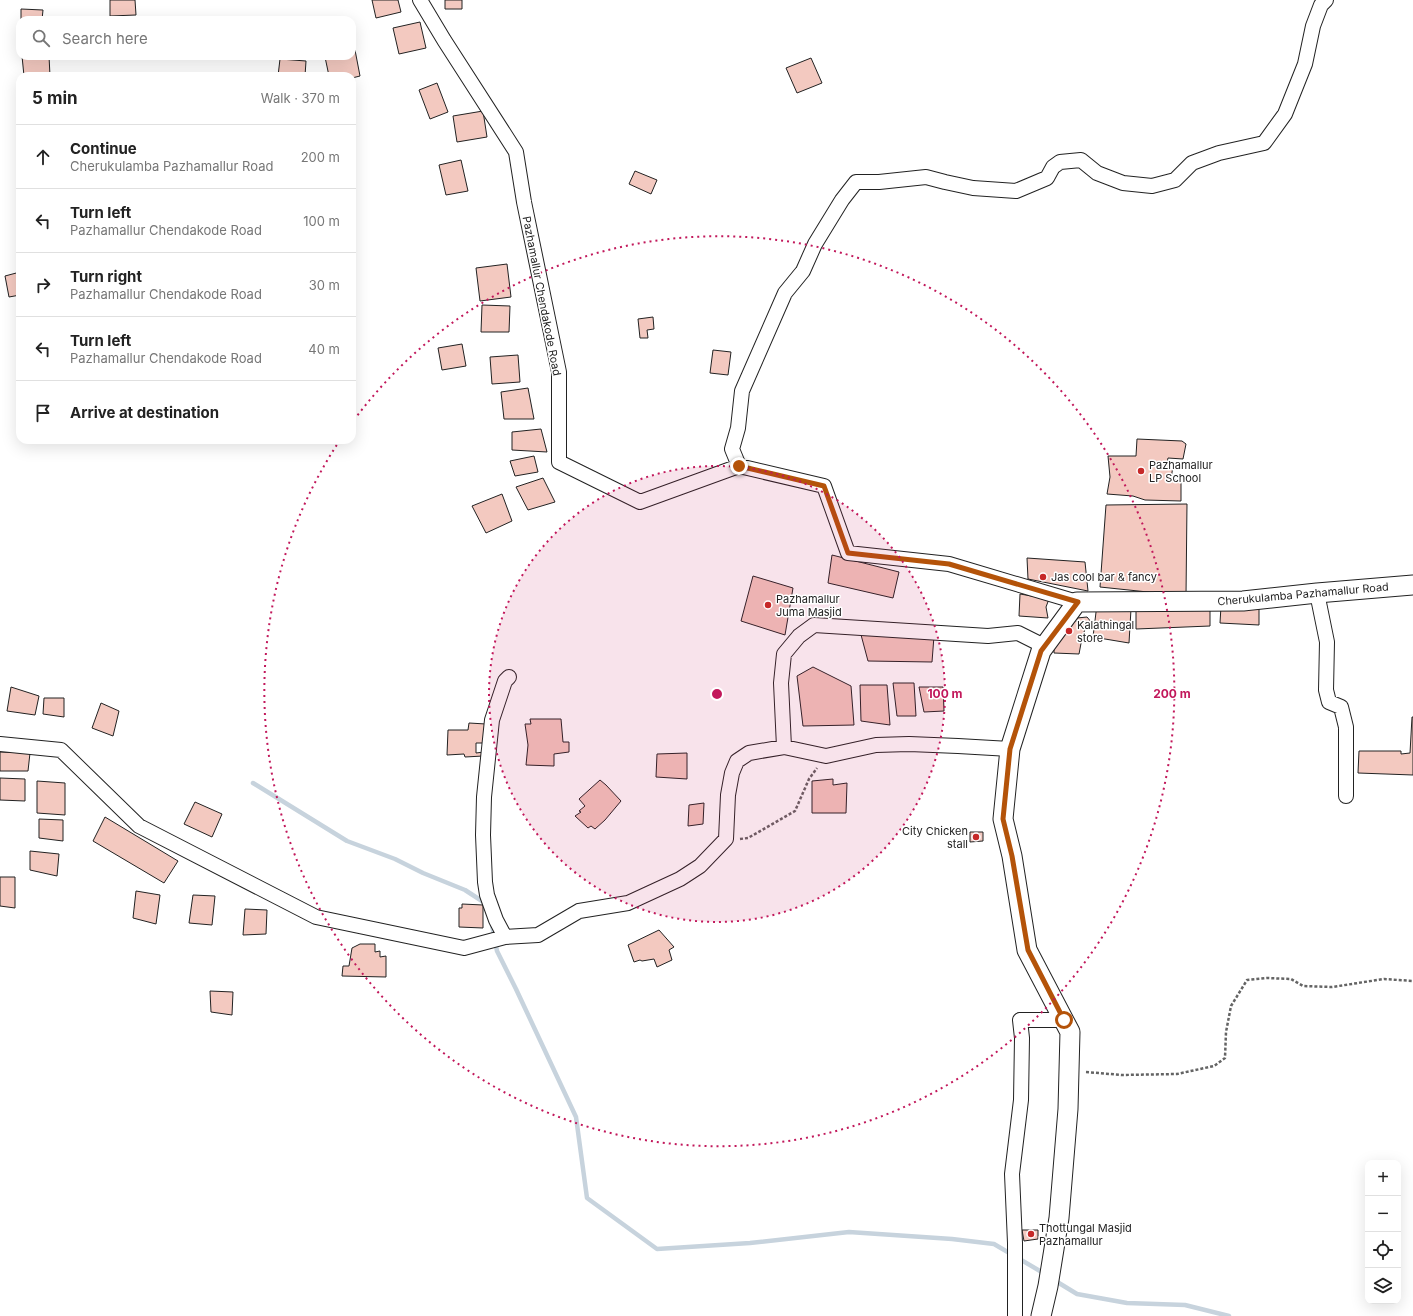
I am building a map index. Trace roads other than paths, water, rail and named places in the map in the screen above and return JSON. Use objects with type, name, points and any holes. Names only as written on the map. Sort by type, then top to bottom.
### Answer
[{"type":"street","name":"Pazhamallur Chendakode Road","points":[[420,0],[516,152],[524,202],[558,372],[558,462],[640,502],[739,466]]},
{"type":"street","points":[[1041,1316],[1059,1218],[1068,1109],[1070,1032],[1028,950],[1012,856],[1003,819],[1010,749],[1041,651],[1078,602],[949,564],[848,553],[824,486],[739,466],[732,449],[738,428],[742,391],[785,293],[803,271],[815,244],[842,200],[856,182],[926,177],[973,188],[1016,191],[1047,178],[1053,167],[1060,162],[1081,160],[1097,173],[1123,183],[1152,186],[1175,180],[1192,163],[1219,153],[1264,143],[1285,114],[1305,64],[1313,26],[1321,2]]},
{"type":"street","name":"Cherukulamba Pazhamallur Road","points":[[1078,602],[1243,601],[1413,585]]},
{"type":"street","points":[[1317,593],[1327,642],[1326,690],[1329,702],[1342,707],[1346,727],[1346,796]]},
{"type":"street","points":[[784,747],[781,683],[784,654],[799,636],[814,625],[988,636],[1018,633],[1044,646]]},
{"type":"street","points":[[504,937],[487,895],[483,835],[484,797],[492,720],[504,681],[509,677]]},
{"type":"street","points":[[0,744],[61,750],[139,826],[316,916],[464,948],[504,937],[538,935],[579,910],[628,903],[680,879],[700,866],[726,839],[728,795],[732,773],[737,761],[749,753],[784,747],[826,756],[876,745],[944,745],[1010,749]]},
{"type":"street","points":[[1015,1316],[1012,1174],[1020,1100],[1022,1038],[1020,1020],[1064,1020]]},
{"type":"waterway","points":[[253,783],[347,841],[395,859],[423,873],[465,890],[485,903]]},
{"type":"waterway","points":[[492,925],[497,951],[576,1117],[587,1198],[657,1249],[750,1243],[849,1232],[952,1239],[994,1244],[1045,1274]]},
{"type":"waterway","points":[[1054,1280],[1077,1294],[1127,1303],[1185,1305],[1229,1316]]},
{"type":"place","name":"Pazhamallur LP School","points":[[1141,471]]},
{"type":"place","name":"Jas cool bar & fancy","points":[[1043,577]]},
{"type":"place","name":"Pazhamallur Juma Masjid","points":[[768,605]]},
{"type":"place","name":"Kalathingal store","points":[[1069,631]]},
{"type":"place","name":"City Chicken stall","points":[[976,837]]},
{"type":"place","name":"Thottungal Masjid Pazhamallur","points":[[1031,1234]]}]
